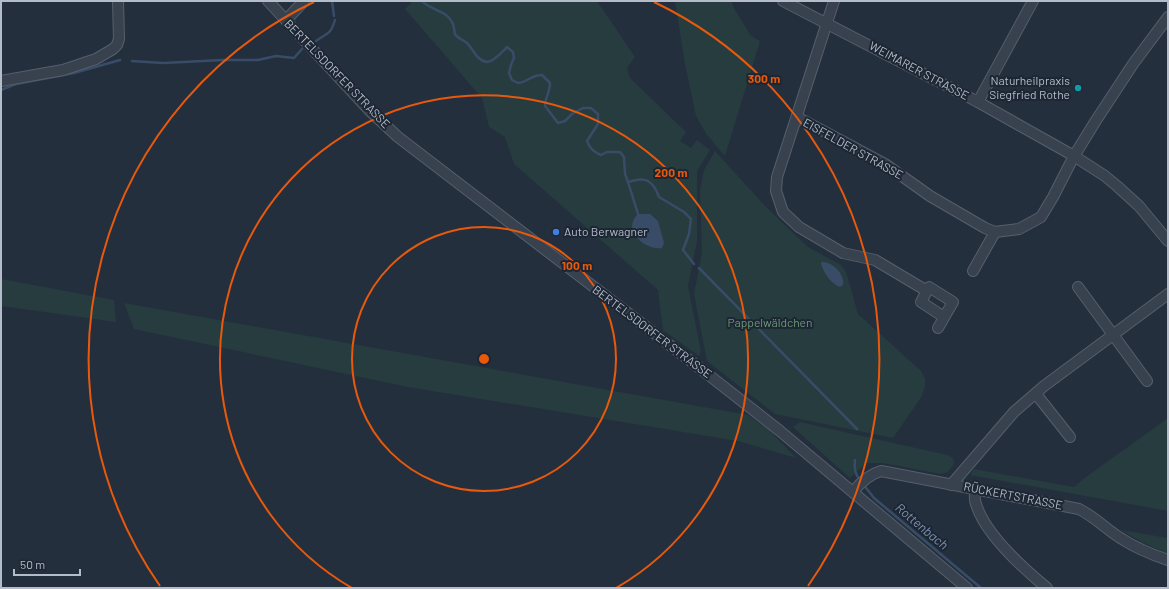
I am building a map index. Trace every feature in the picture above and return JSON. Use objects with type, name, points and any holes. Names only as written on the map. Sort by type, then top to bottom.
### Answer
[{"type":"street","points":[[1,81],[64,70],[96,59],[113,49],[117,45],[119,39],[118,1]]},
{"type":"street","name":"BERTELSDORFER STRASSE","points":[[268,1],[369,110],[398,137],[701,369],[795,443],[858,486],[899,531],[967,588]]},
{"type":"street","points":[[286,20],[304,1]]},
{"type":"street","name":"WEIMARER STRASSE","points":[[783,1],[978,102],[1074,156],[1105,176],[1117,186],[1139,206],[1168,241]]},
{"type":"street","name":"EISFELDER STRASSE","points":[[834,1],[796,117],[885,164],[930,196],[985,228],[995,232]]},
{"type":"street","points":[[978,102],[1033,1]]},
{"type":"street","points":[[973,272],[995,232],[1019,229],[1041,217],[1074,156],[1133,64],[1167,19]]},
{"type":"street","points":[[796,117],[777,177],[776,191],[783,212],[799,227],[843,253],[874,260],[927,291]]},
{"type":"street","points":[[938,328],[953,302],[929,287],[921,302],[944,317]]},
{"type":"street","points":[[1078,287],[1147,382]]},
{"type":"street","points":[[950,484],[1014,412],[1044,386],[1112,334],[1168,294]]},
{"type":"street","points":[[1036,394],[1070,437]]},
{"type":"street","name":"RÜCKERTSTRASSE","points":[[858,486],[876,472],[881,471],[1079,509],[1092,516],[1103,526],[1124,540],[1168,560]]},
{"type":"street","points":[[975,489],[975,503],[985,523],[1001,544],[1034,578],[1047,588]]},
{"type":"green space","points":[[413,1],[597,1],[635,57],[627,68],[630,78],[686,132],[680,141],[691,148],[697,140],[710,150],[697,171],[697,241],[688,286],[701,352],[699,356],[663,330],[658,290],[514,164],[505,137],[489,127],[482,98],[405,9]]},
{"type":"green space","points":[[675,1],[731,1],[751,36],[760,41],[725,156],[707,135],[696,116],[685,64]]},
{"type":"green space","name":"Pappelwäldchen","points":[[715,151],[767,208],[808,247],[841,265],[846,272],[858,314],[921,371],[925,379],[925,386],[922,396],[893,438],[775,414],[707,361],[694,294],[702,252],[700,191],[704,170]]},
{"type":"green space","points":[[1,279],[114,300],[116,322],[1,306]]},
{"type":"green space","points":[[124,303],[748,415],[768,429],[796,458],[738,441],[408,387],[134,329]]},
{"type":"green space","points":[[1168,418],[1168,511],[970,475],[974,469],[1074,487]]},
{"type":"green space","points":[[800,422],[947,455],[953,458],[954,464],[948,472],[941,474],[883,463],[866,463],[850,478],[793,427]]},
{"type":"green space","points":[[1121,530],[1168,538],[1168,554],[1142,542]]},
{"type":"water","points":[[638,214],[650,214],[658,221],[664,243],[662,248],[649,246],[642,243],[637,238],[632,226],[633,220]]},
{"type":"water","points":[[821,262],[825,262],[837,269],[842,277],[843,285],[840,287],[830,280],[823,269]]},
{"type":"waterway","points":[[332,1],[334,16]]},
{"type":"waterway","points":[[422,1],[446,15],[453,23],[456,36],[467,43],[480,59],[490,62],[507,47],[513,52],[514,58],[509,73],[512,80],[518,83],[535,76],[542,75],[550,83],[545,106],[558,123],[565,121],[572,114],[583,108],[591,108],[598,114],[598,124],[587,141],[589,146],[601,155],[607,152],[620,152],[624,157],[625,174],[628,182],[639,179],[648,181],[657,191],[659,197],[684,212],[691,219],[689,234],[683,250],[694,264]]},
{"type":"waterway","points":[[316,41],[330,31],[335,20]]},
{"type":"waterway","points":[[132,61],[163,63],[258,60],[276,56],[294,58],[302,49]]},
{"type":"waterway","points":[[1,90],[16,84],[74,73],[120,60]]},
{"type":"waterway","points":[[628,182],[638,214]]},
{"type":"waterway","points":[[699,268],[857,429]]},
{"type":"waterway","name":"Rottenbach","points":[[855,460],[855,471],[860,480]]},
{"type":"waterway","name":"Rottenbach","points":[[863,484],[874,498],[981,588]]},
{"type":"place","name":"Naturheilpraxis Siegfried Rothe","points":[[1078,88]]},
{"type":"place","name":"Auto Berwagner","points":[[556,232]]}]
